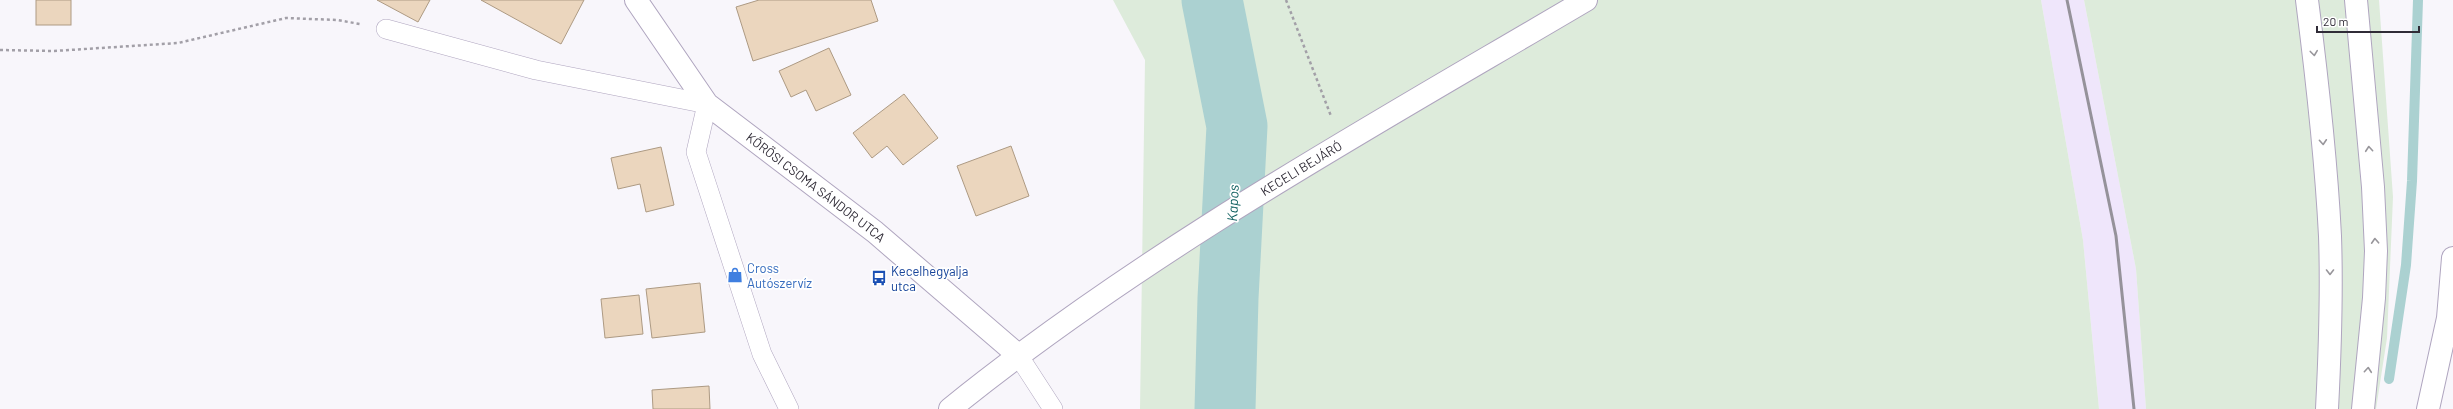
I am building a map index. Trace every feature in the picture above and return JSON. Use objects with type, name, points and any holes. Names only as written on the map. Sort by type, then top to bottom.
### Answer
[{"type":"street","name":"KŐRÖSI CSOMA SÁNDOR UTCA","points":[[636,0],[707,104],[875,232],[1018,354]]},
{"type":"street","name":"KECELI BEJÁRÓ","points":[[950,409],[1018,354],[1185,240],[1296,170],[1586,0]]},
{"type":"street","points":[[2307,0],[2320,103],[2330,236],[2330,342],[2328,409]]},
{"type":"street","points":[[2356,0],[2371,172],[2376,251],[2374,298],[2363,409]]},
{"type":"street","points":[[2428,409],[2448,318],[2453,258]]},
{"type":"lane","points":[[386,29],[536,70],[707,104],[696,152],[762,354],[789,409]]},
{"type":"lane","points":[[1018,354],[1053,409]]},
{"type":"path","points":[[1286,0],[1342,144]]},
{"type":"path","points":[[0,50],[54,50],[178,43],[286,18],[337,20],[386,29]]},
{"type":"shaded area","points":[[2041,0],[2084,0],[2136,269],[2146,409],[2099,409],[2083,240]]},
{"type":"green space","points":[[1113,0],[2041,0],[2083,240],[2099,409],[1140,409],[1145,60]]},
{"type":"green space","points":[[2084,0],[2379,0],[2393,197],[2387,338],[2376,409],[2146,409],[2136,269]]},
{"type":"building","points":[[36,0],[71,0],[71,25],[36,25]]},
{"type":"building","points":[[377,0],[430,0],[418,22]]},
{"type":"building","points":[[481,0],[584,0],[561,44]]},
{"type":"building","points":[[759,0],[871,0],[878,21],[753,61],[736,7]]},
{"type":"building","points":[[829,48],[851,95],[816,111],[806,90],[791,97],[779,71]]},
{"type":"building","points":[[904,94],[938,138],[903,165],[887,146],[872,158],[853,133]]},
{"type":"building","points":[[1011,146],[1029,196],[976,216],[957,166]]},
{"type":"building","points":[[661,147],[674,205],[646,212],[640,184],[618,189],[611,158]]},
{"type":"building","points":[[700,283],[705,332],[652,338],[646,289]]},
{"type":"building","points":[[639,295],[643,334],[605,338],[601,299]]},
{"type":"building","points":[[709,386],[710,409],[653,409],[652,390]]},
{"type":"waterway","name":"Kapos","points":[[1212,0],[1237,126],[1228,298],[1225,409]]},
{"type":"waterway","points":[[2389,379],[2406,265],[2412,181],[2418,0]]},
{"type":"railway","points":[[2067,0],[2116,236],[2134,409]]},
{"type":"place","name":"Cross Autószervíz","points":[[735,275]]},
{"type":"place","name":"Kecelhegyalja utca","points":[[879,278]]}]
